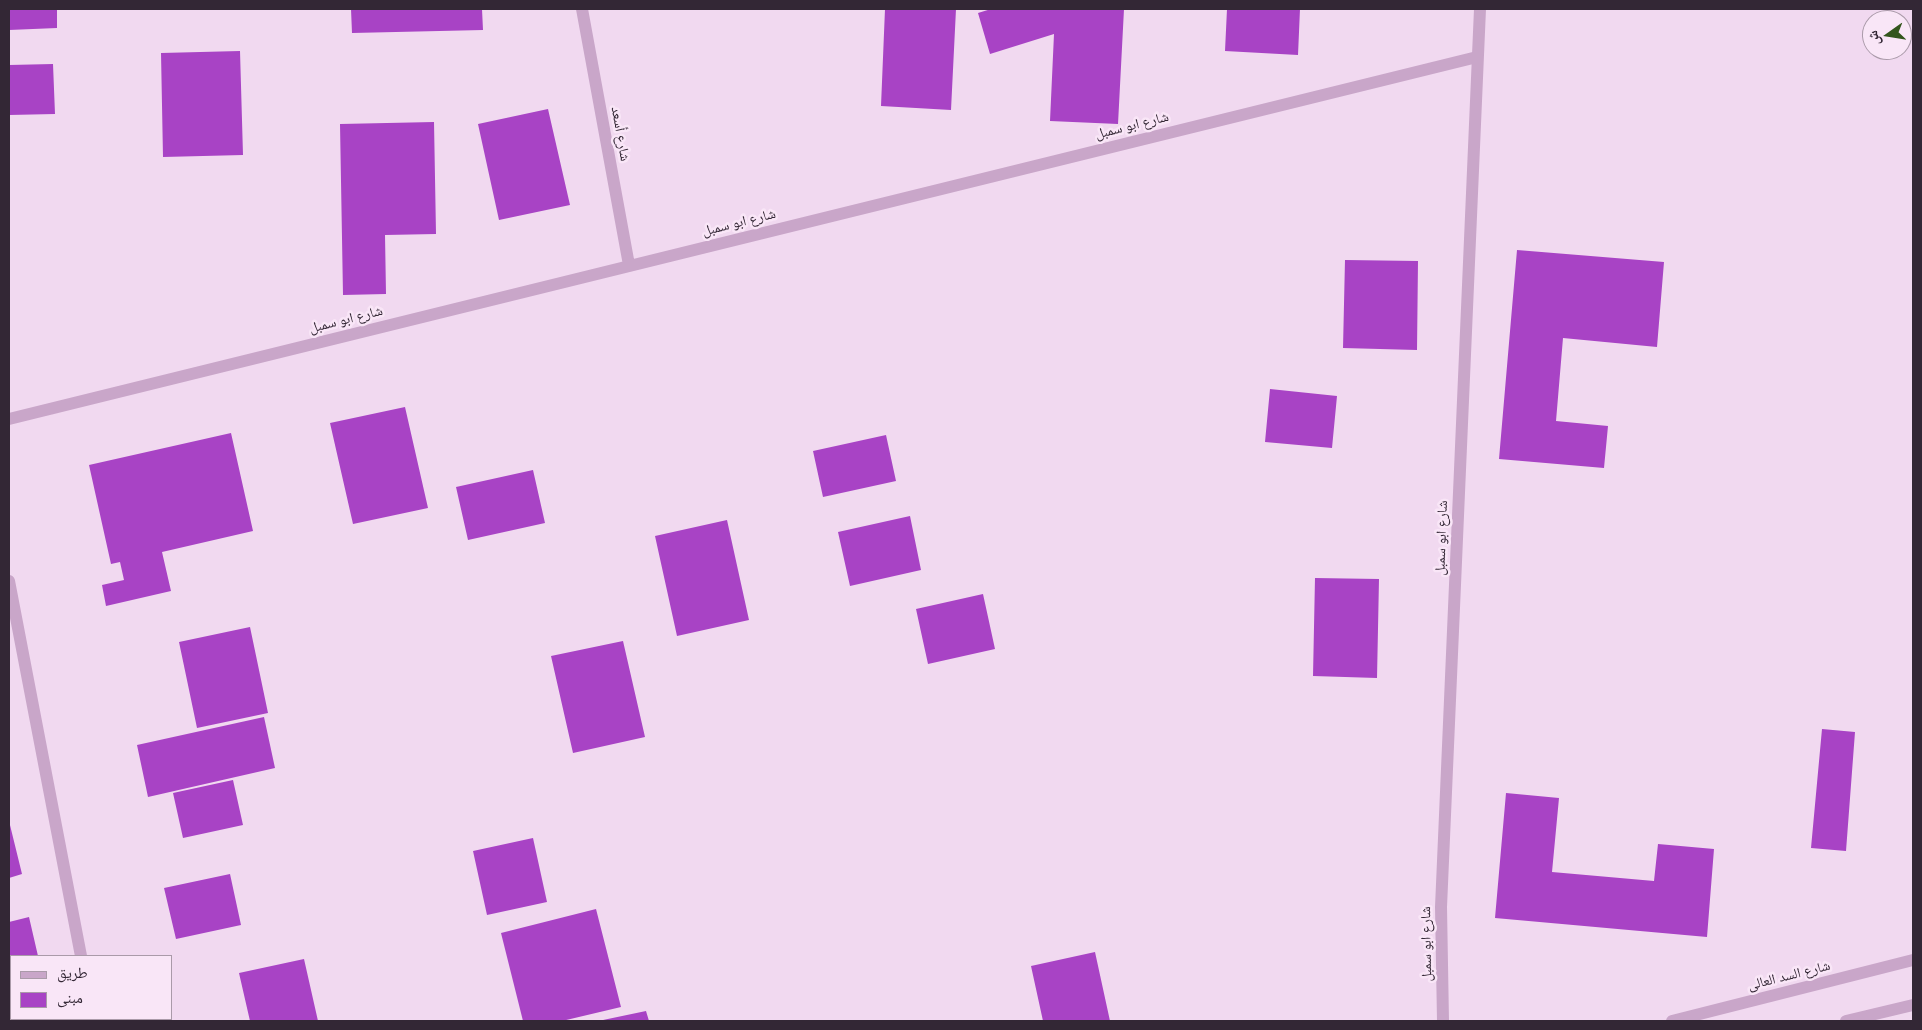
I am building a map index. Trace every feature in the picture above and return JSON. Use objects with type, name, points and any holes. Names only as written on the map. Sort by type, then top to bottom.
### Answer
[{"type":"street","name":"شارع أسعد","points":[[582,9],[629,266]]},
{"type":"street","name":"شارع ابو سمبل","points":[[1444,1021],[1441,907],[1480,9]]},
{"type":"street","name":"شارع ابو سمبل","points":[[9,419],[1477,57]]},
{"type":"street","points":[[9,581],[80,955]]},
{"type":"street","name":"شارع السد العالى","points":[[1672,1021],[1913,960]]},
{"type":"street","points":[[1846,1021],[1913,1005]]},
{"type":"building","points":[[9,9],[57,9],[57,28],[9,30]]},
{"type":"building","points":[[351,9],[482,9],[483,30],[352,33]]},
{"type":"building","points":[[885,9],[956,9],[951,110],[881,106]]},
{"type":"building","points":[[991,9],[1124,9],[1118,124],[1050,121],[1054,34],[990,54],[978,13]]},
{"type":"building","points":[[1227,9],[1300,9],[1298,55],[1225,51]]},
{"type":"building","points":[[240,51],[243,155],[163,157],[161,53]]},
{"type":"building","points":[[53,64],[55,114],[9,115],[9,65]]},
{"type":"building","points":[[548,109],[570,205],[499,220],[478,124]]},
{"type":"building","points":[[434,122],[436,234],[385,235],[386,294],[343,295],[340,124]]},
{"type":"building","points":[[1517,250],[1664,262],[1657,347],[1563,338],[1556,421],[1608,426],[1604,468],[1499,459]]},
{"type":"building","points":[[1345,260],[1418,261],[1417,350],[1343,348]]},
{"type":"building","points":[[1270,389],[1337,396],[1332,448],[1265,442]]},
{"type":"building","points":[[405,407],[428,508],[353,524],[330,423]]},
{"type":"building","points":[[231,433],[253,531],[162,552],[171,591],[106,606],[102,585],[124,580],[120,562],[111,564],[89,465]]},
{"type":"building","points":[[886,435],[896,481],[823,497],[813,451]]},
{"type":"building","points":[[533,470],[545,523],[468,540],[456,487]]},
{"type":"building","points":[[910,516],[921,570],[850,586],[838,532]]},
{"type":"building","points":[[727,520],[749,620],[677,636],[655,536]]},
{"type":"building","points":[[1315,578],[1379,579],[1377,678],[1313,676]]},
{"type":"building","points":[[983,594],[995,649],[928,664],[916,609]]},
{"type":"building","points":[[250,627],[268,713],[197,728],[179,642]]},
{"type":"building","points":[[623,641],[645,737],[573,753],[551,656]]},
{"type":"building","points":[[264,717],[275,768],[148,797],[137,745]]},
{"type":"building","points":[[1822,729],[1855,732],[1846,851],[1811,848]]},
{"type":"building","points":[[233,780],[243,825],[183,838],[173,793]]},
{"type":"building","points":[[1506,793],[1559,798],[1552,872],[1654,881],[1658,844],[1714,849],[1707,937],[1495,918]]},
{"type":"building","points":[[9,821],[22,874],[9,878]]},
{"type":"building","points":[[533,838],[547,902],[487,915],[473,851]]},
{"type":"building","points":[[230,874],[241,925],[176,939],[164,888]]},
{"type":"building","points":[[596,909],[621,1007],[562,1021],[523,1021],[501,933]]},
{"type":"building","points":[[29,917],[38,955],[10,955],[10,1020],[39,1020],[9,1021],[9,922]]},
{"type":"building","points":[[1095,952],[1110,1021],[1043,1021],[1031,966]]},
{"type":"building","points":[[304,959],[318,1021],[250,1021],[239,973]]},
{"type":"building","points":[[646,1011],[649,1021],[603,1021],[603,1020]]}]
